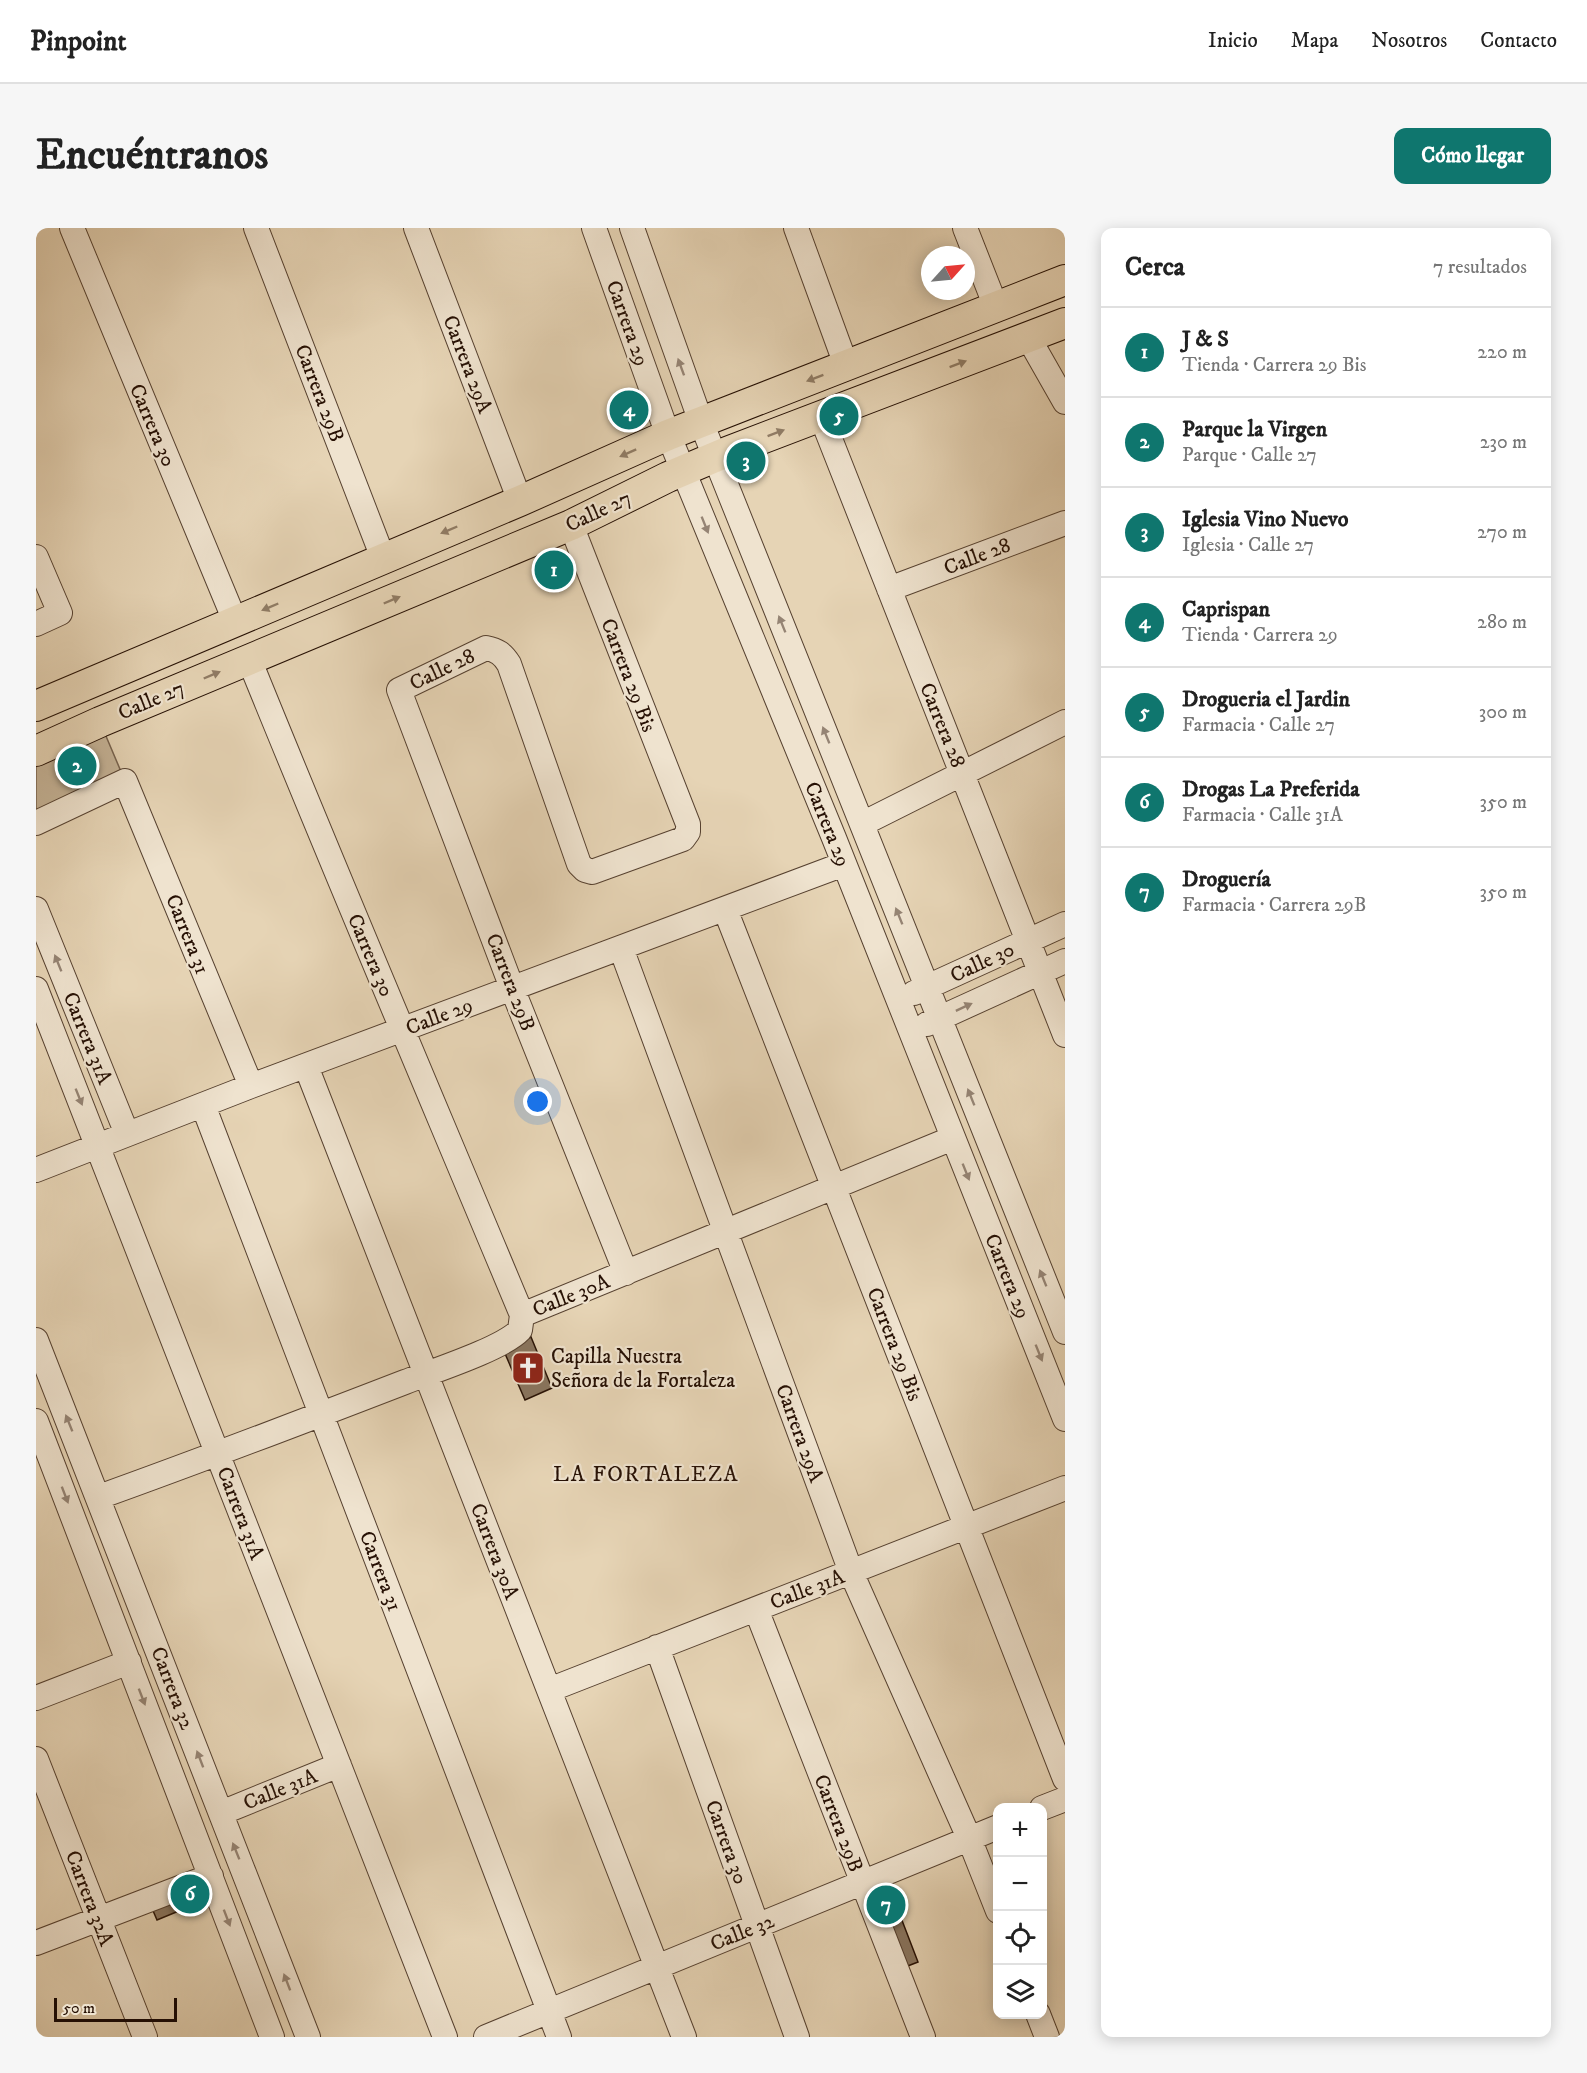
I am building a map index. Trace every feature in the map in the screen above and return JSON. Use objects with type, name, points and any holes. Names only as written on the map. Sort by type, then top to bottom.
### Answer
[{"type":"main road","name":"Calle 27","points":[[36,706],[520,501],[668,435],[1065,280]]},
{"type":"main road","name":"Calle 27","points":[[36,750],[571,525],[716,457],[1065,323]]},
{"type":"street","name":"Carrera 30","points":[[72,228],[235,621]]},
{"type":"street","name":"Carrera 29B","points":[[256,228],[383,558]]},
{"type":"street","name":"Carrera 29A","points":[[416,228],[520,501]]},
{"type":"street","name":"Carrera 29","points":[[594,228],[668,435],[844,864],[1065,1419]]},
{"type":"street","name":"Carrera 29","points":[[632,228],[701,422],[1065,1332]]},
{"type":"street","points":[[796,228],[846,365]]},
{"type":"street","points":[[965,228],[996,307]]},
{"type":"street","points":[[1028,337],[1065,402]]},
{"type":"street","name":"Carrera 28","points":[[821,416],[1065,1035]]},
{"type":"street","name":"Calle 28","points":[[889,589],[1065,523]]},
{"type":"street","name":"Carrera 29 Bis","points":[[571,525],[688,825],[688,832],[683,839],[592,872]]},
{"type":"street","points":[[36,557],[60,614],[36,624]]},
{"type":"street","name":"Calle 28","points":[[399,690],[486,648],[496,650],[505,656],[510,664],[579,864],[585,870],[592,872]]},
{"type":"street","name":"Carrera 30","points":[[249,659],[365,944],[403,1029],[522,1315]]},
{"type":"street","name":"Carrera 29B","points":[[399,690],[512,988],[626,1273]]},
{"type":"street","points":[[862,824],[1065,722]]},
{"type":"street","name":"Carrera 31","points":[[36,823],[125,781],[251,1086]]},
{"type":"street","name":"Calle 29","points":[[36,1170],[251,1086],[844,864]]},
{"type":"street","name":"Carrera 31A","points":[[36,909],[127,1134]]},
{"type":"street","name":"Carrera 29 Bis","points":[[725,909],[1065,1779]]},
{"type":"street","name":"Calle 30","points":[[899,1001],[1065,924]]},
{"type":"street","name":"Carrera 29A","points":[[621,948],[851,1572],[993,1899]]},
{"type":"street","name":"Calle 30","points":[[911,1031],[1065,961]]},
{"type":"street","name":"Carrera 31A","points":[[36,989],[445,2037]]},
{"type":"street","name":"Carrera 30A","points":[[306,1066],[684,2037]]},
{"type":"street","name":"Carrera 31","points":[[203,1105],[559,2037]]},
{"type":"street","name":"Calle 30A","points":[[99,1497],[218,1454],[506,1342],[520,1330],[522,1315],[953,1138]]},
{"type":"street","name":"Carrera 32","points":[[36,1340],[308,2037]]},
{"type":"street","name":"Carrera 32","points":[[38,1433],[129,1662],[272,2037]]},
{"type":"street","name":"Calle 31A","points":[[549,1690],[1065,1488]]},
{"type":"street","name":"Carrera 29B","points":[[756,1609],[922,2037]]},
{"type":"street","name":"Carrera 30","points":[[657,1647],[797,2037]]},
{"type":"street","points":[[36,1698],[129,1662]]},
{"type":"street","name":"Carrera 32A","points":[[36,1759],[145,2037]]},
{"type":"street","name":"Calle 31A","points":[[221,1813],[339,1765]]},
{"type":"street","points":[[1047,1806],[1065,1799]]},
{"type":"street","name":"Calle 32","points":[[486,2037],[993,1829]]},
{"type":"street","points":[[36,1943],[211,1876]]},
{"type":"street","points":[[1040,2019],[1047,2037]]},
{"type":"shaded area","points":[[100,722],[125,781],[36,823],[36,751]]},
{"type":"building","name":"Capilla Nuestra Señora de la Fortaleza","points":[[531,1337],[552,1388],[525,1400],[503,1349]]},
{"type":"building","points":[[193,1889],[198,1903],[157,1920],[151,1906]]},
{"type":"building","points":[[893,1897],[918,1962],[900,1969],[875,1904]]},
{"type":"place","name":"Caprispan","points":[[629,410]]},
{"type":"place","name":"Drogueria el Jardin","points":[[839,416]]},
{"type":"place","name":"Iglesia Vino Nuevo","points":[[746,461]]},
{"type":"place","name":"J & S","points":[[554,570]]},
{"type":"place","name":"Parque la Virgen","points":[[77,766]]},
{"type":"place","name":"Capilla Nuestra Señora de la Fortaleza","points":[[528,1368]]},
{"type":"place","name":"Drogas La Preferida","points":[[190,1894]]},
{"type":"place","name":"Droguería","points":[[886,1905]]},
{"type":"district","name":"LA FORTALEZA","points":[[646,1473]]}]
